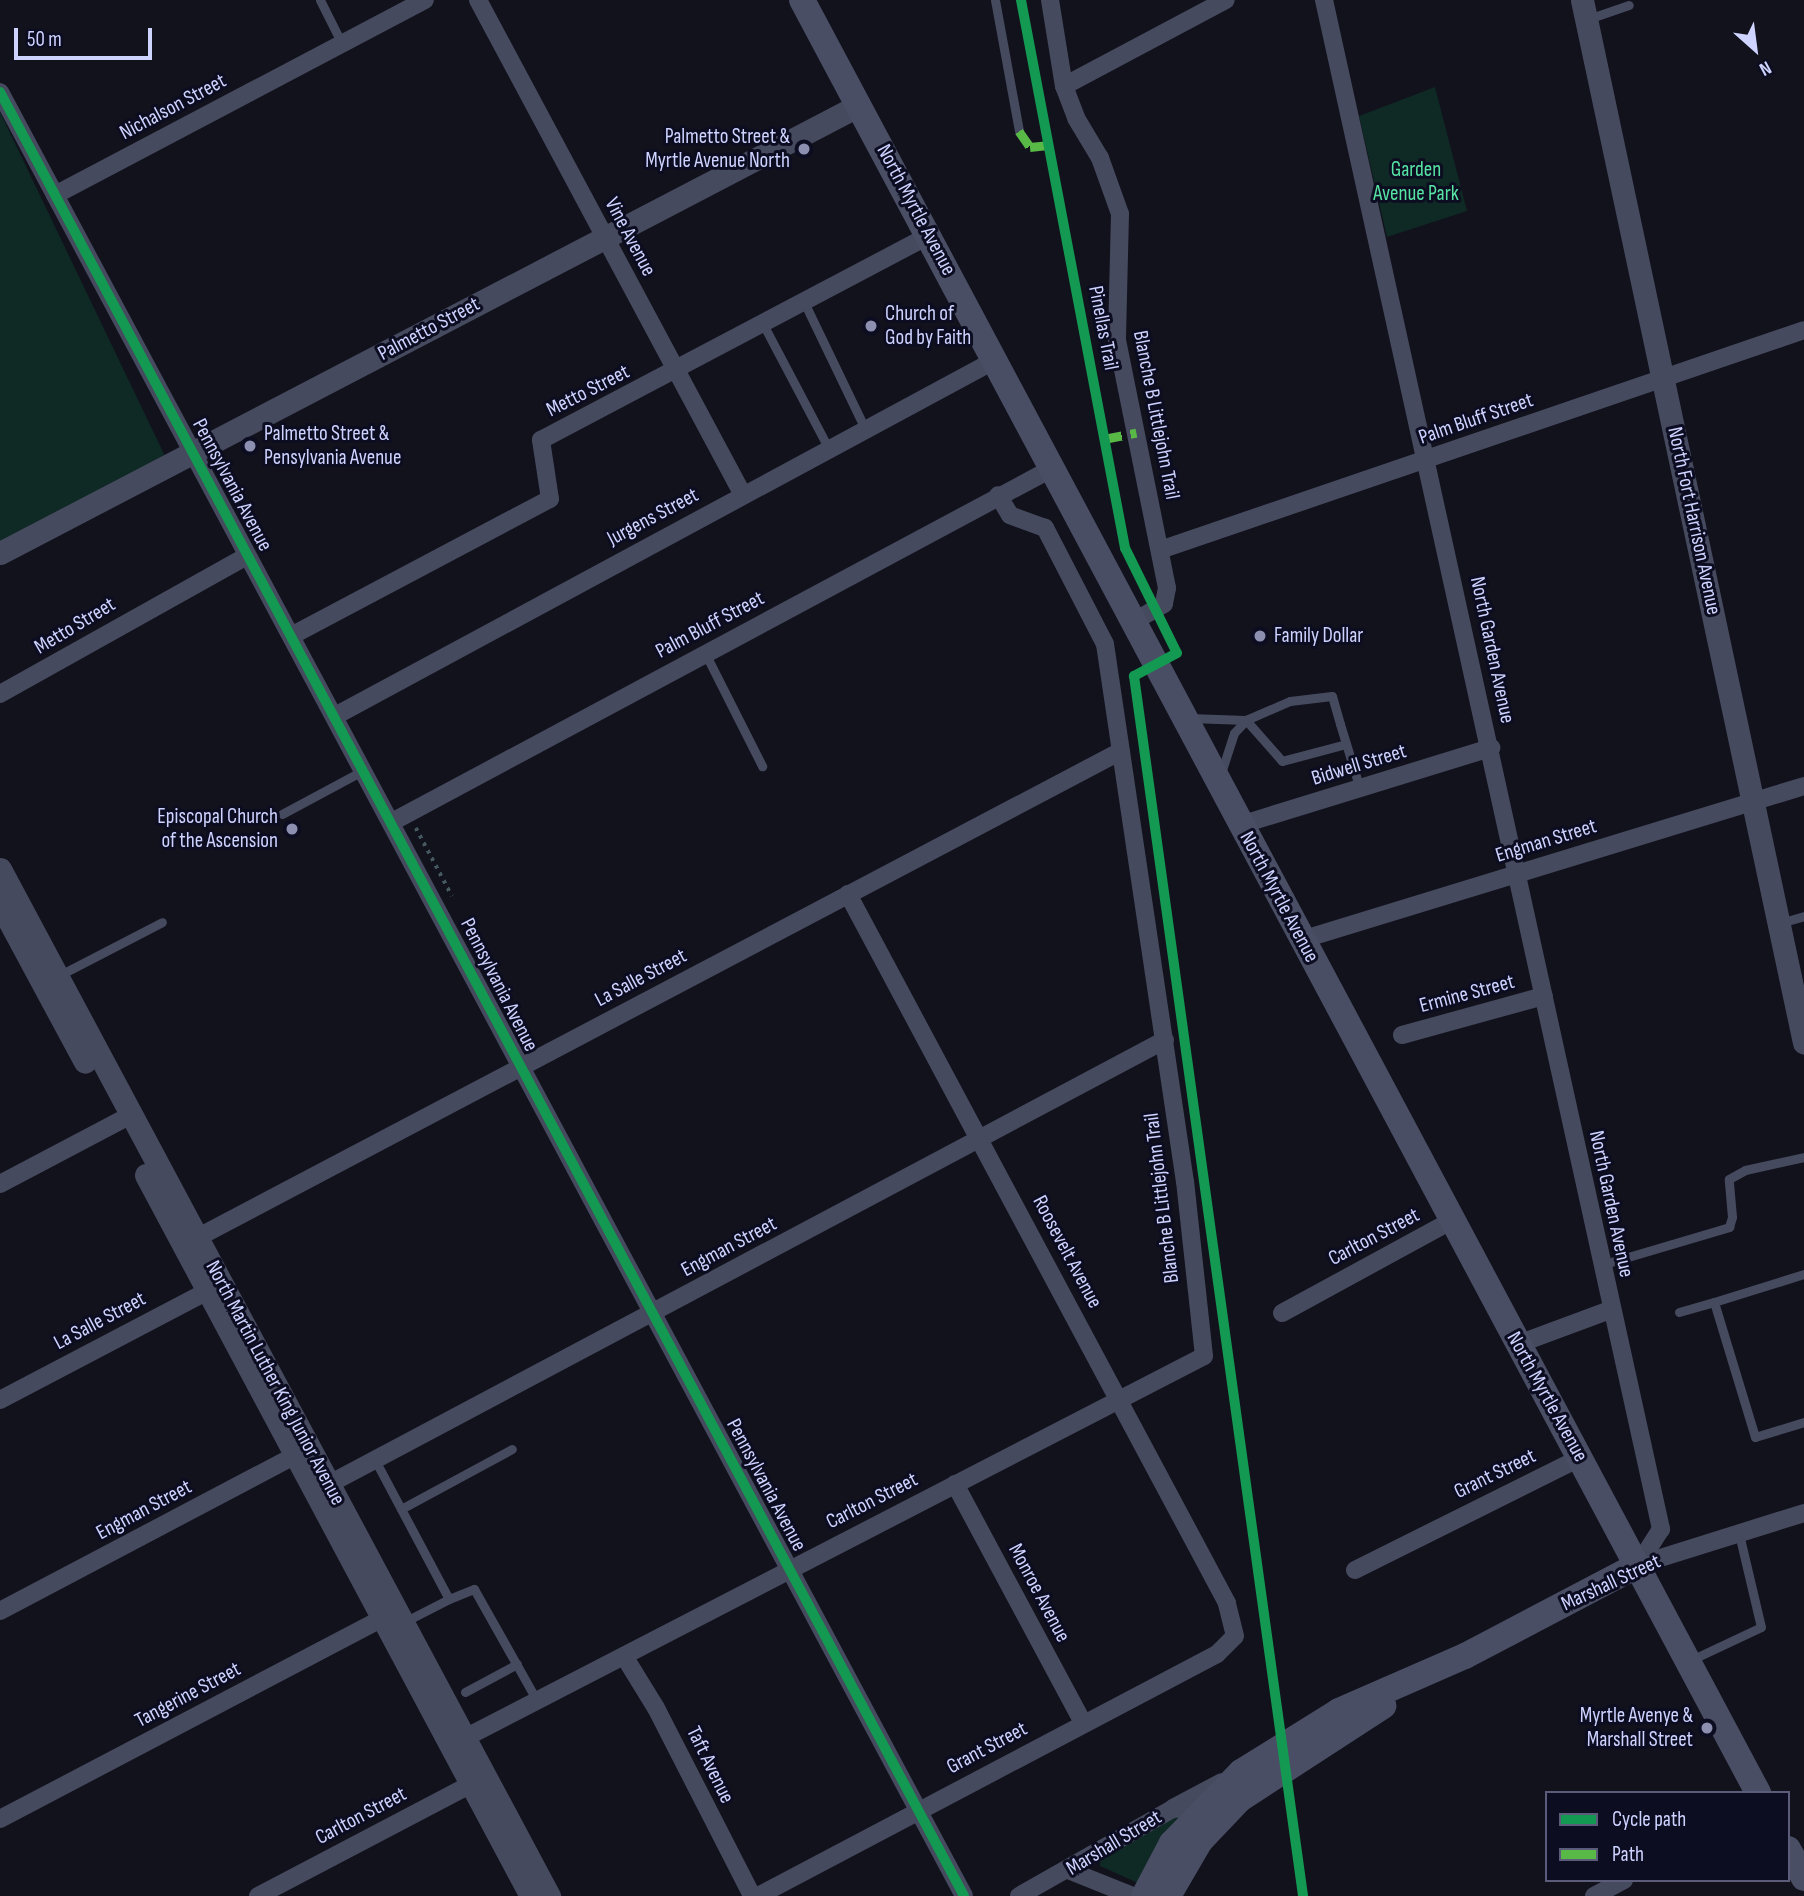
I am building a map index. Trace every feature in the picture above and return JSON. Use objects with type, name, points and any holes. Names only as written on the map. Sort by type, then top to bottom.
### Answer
[{"type":"main road","name":"North Myrtle Avenue","points":[[802,0],[929,235],[1182,718],[1757,1791]]},
{"type":"main road","name":"Marshall Street","points":[[1144,1896],[1172,1843],[1184,1811],[1241,1772],[1339,1711],[1465,1656],[1638,1566]]},
{"type":"main road","name":"Marshall Street","points":[[1168,1896],[1200,1841],[1240,1799],[1275,1773],[1465,1656]]},
{"type":"main road","points":[[1790,1853],[1804,1878]]},
{"type":"street","name":"Nichalson Street","points":[[55,195],[425,0]]},
{"type":"street","name":"Vine Avenue","points":[[478,0],[743,495]]},
{"type":"street","name":"Blanche B Littlejohn Trail","points":[[1050,0],[1064,86],[1076,118],[1100,158],[1120,214],[1116,340],[1163,549],[1164,604],[1133,622]]},
{"type":"street","points":[[1064,86],[1226,0]]},
{"type":"street","name":"North Garden Avenue","points":[[1324,0],[1491,748],[1610,1310],[1661,1529],[1638,1566]]},
{"type":"street","name":"North Fort Harrison Avenue","points":[[1584,10],[1804,1043]]},
{"type":"street","name":"Pennsylvania Avenue","points":[[0,92],[964,1896]]},
{"type":"street","name":"Palmetto Street","points":[[0,553],[859,105]]},
{"type":"street","name":"Metto Street","points":[[291,636],[550,499],[541,440],[929,235]]},
{"type":"street","name":"Palm Bluff Street","points":[[1163,549],[1804,330]]},
{"type":"street","name":"Jurgens Street","points":[[335,716],[995,360]]},
{"type":"street","name":"Palm Bluff Street","points":[[392,822],[998,495],[1051,469]]},
{"type":"street","name":"Blanche B Littlejohn Trail","points":[[998,495],[1010,514],[1045,528],[1078,587],[1105,644],[1165,1040],[1203,1356]]},
{"type":"street","name":"Metto Street","points":[[0,694],[247,556]]},
{"type":"street","name":"Bidwell Street","points":[[1240,825],[1491,748]]},
{"type":"street","name":"La Salle Street","points":[[190,1241],[1121,751]]},
{"type":"street","name":"Engman Street","points":[[1301,940],[1804,786]]},
{"type":"street","name":"North Martin Luther King Junior Avenue","points":[[0,869],[50,981],[394,1618],[457,1742],[549,1896]]},
{"type":"street","name":"Roosevelt Avenue","points":[[848,894],[1227,1603],[1235,1636]]},
{"type":"street","name":"North Martin Luther King Junior Avenue","points":[[0,904],[50,981]]},
{"type":"street","name":"Ermine Street","points":[[1402,1035],[1545,996]]},
{"type":"street","name":"Engman Street","points":[[322,1488],[1165,1040]]},
{"type":"street","points":[[0,1184],[124,1118]]},
{"type":"street","name":"Carlton Street","points":[[1282,1312],[1451,1222]]},
{"type":"street","name":"La Salle Street","points":[[0,1399],[215,1287]]},
{"type":"street","name":"North Garden Avenue","points":[[1518,1344],[1610,1310]]},
{"type":"street","name":"Carlton Street","points":[[457,1742],[1203,1356]]},
{"type":"street","name":"Engman Street","points":[[0,1611],[302,1452]]},
{"type":"street","name":"Grant Street","points":[[1356,1570],[1580,1458]]},
{"type":"street","name":"Monroe Avenue","points":[[955,1484],[1083,1723]]},
{"type":"street","name":"Marshall Street","points":[[1638,1566],[1804,1513]]},
{"type":"street","name":"Tangerine Street","points":[[0,1819],[394,1618]]},
{"type":"street","name":"Grant Street","points":[[758,1896],[1217,1654],[1235,1636]]},
{"type":"street","name":"Taft Avenue","points":[[624,1656],[656,1708],[752,1896]]},
{"type":"street","name":"North Martin Luther King Junior Avenue","points":[[478,1780],[531,1896]]},
{"type":"street","name":"Carlton Street","points":[[258,1896],[478,1780]]},
{"type":"street","points":[[1184,1811],[1203,1829],[1200,1841]]},
{"type":"street","name":"Marshall Street","points":[[1019,1896],[1068,1870],[1098,1848],[1184,1811]]},
{"type":"street","points":[[1068,1870],[1133,1896]]},
{"type":"street","points":[[1594,1896],[1620,1882]]},
{"type":"lane","points":[[320,0],[342,44]]},
{"type":"lane","points":[[995,0],[1019,131]]},
{"type":"lane","points":[[1584,10],[1629,5]]},
{"type":"lane","points":[[804,302],[865,429]]},
{"type":"lane","points":[[763,324],[829,449]]},
{"type":"lane","points":[[705,653],[762,766]]},
{"type":"lane","points":[[1182,718],[1247,720],[1290,701],[1332,696],[1360,789]]},
{"type":"lane","points":[[1247,720],[1273,745],[1282,761],[1346,744]]},
{"type":"lane","points":[[1218,785],[1226,751],[1247,720]]},
{"type":"lane","points":[[282,814],[364,769]]},
{"type":"lane","points":[[1779,923],[1804,916]]},
{"type":"lane","points":[[50,981],[162,922]]},
{"type":"lane","points":[[1601,1265],[1729,1227],[1729,1179],[1745,1170],[1804,1157]]},
{"type":"lane","points":[[1679,1312],[1804,1274]]},
{"type":"lane","points":[[1714,1301],[1755,1437],[1804,1422]]},
{"type":"lane","points":[[401,1509],[512,1449]]},
{"type":"lane","points":[[375,1460],[449,1599]]},
{"type":"lane","points":[[1689,1661],[1761,1627],[1739,1534]]},
{"type":"lane","points":[[394,1618],[474,1589],[537,1700]]},
{"type":"lane","points":[[465,1692],[517,1664]]},
{"type":"path","points":[[427,822],[416,828],[450,893]]},
{"type":"green space","name":"Garden Avenue Park","points":[[1435,87],[1467,211],[1387,237],[1359,116]]},
{"type":"green space","points":[[0,112],[165,456],[0,541]]},
{"type":"green space","points":[[1181,1814],[1138,1883],[1100,1866],[1100,1856]]},
{"type":"marked path","points":[[1019,131],[1030,147],[1048,145]]},
{"type":"marked path","points":[[1104,439],[1136,433]]},
{"type":"cycle path","name":"Pinellas Trail","points":[[1021,0],[1125,548],[1177,653],[1134,676],[1303,1896]]},
{"type":"cycle path","points":[[0,92],[964,1896]]},
{"type":"place","name":"Palmetto Street & Myrtle Avenue North","points":[[804,149]]},
{"type":"place","name":"Church of God by Faith","points":[[871,326]]},
{"type":"place","name":"Palmetto Street & Pensylvania Avenue","points":[[250,446]]},
{"type":"place","name":"Family Dollar","points":[[1260,636]]},
{"type":"place","name":"Episcopal Church of the Ascension","points":[[292,829]]},
{"type":"place","name":"Myrtle Avenye & Marshall Street","points":[[1707,1728]]}]
